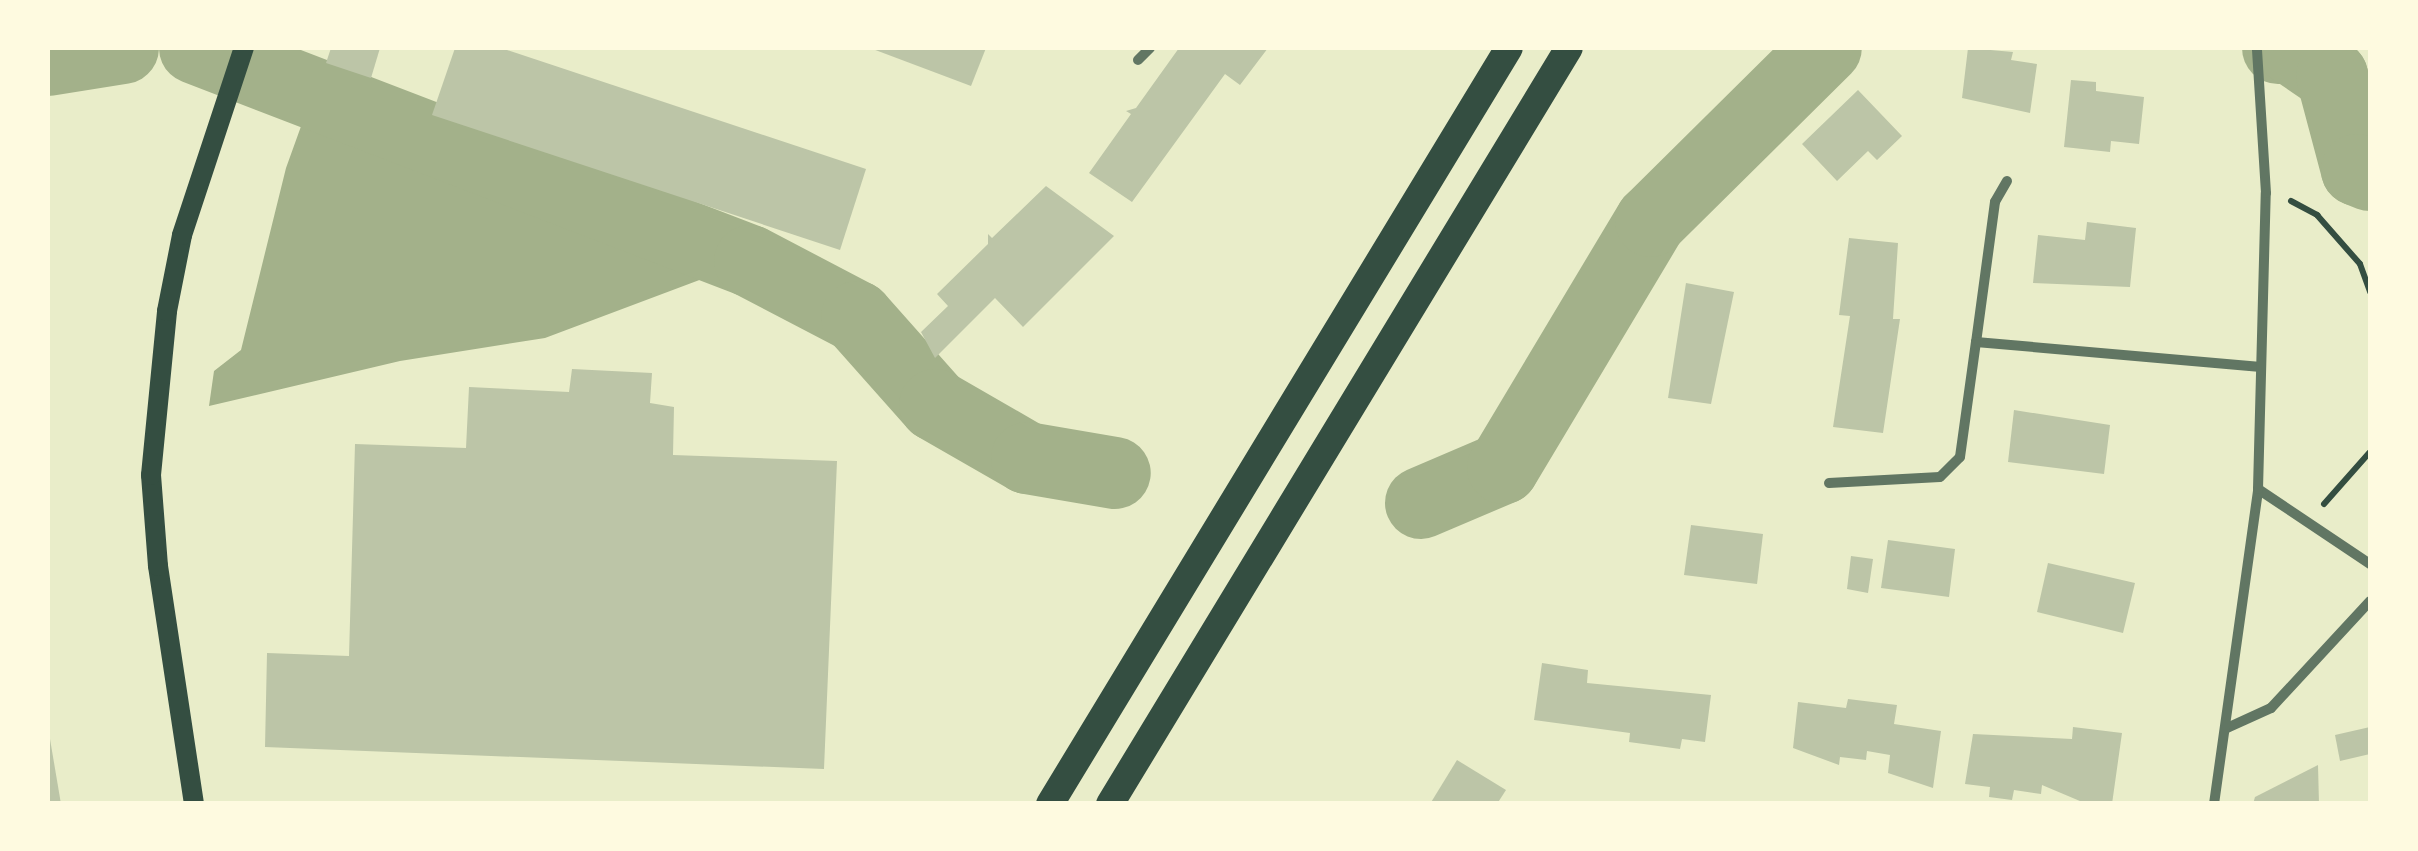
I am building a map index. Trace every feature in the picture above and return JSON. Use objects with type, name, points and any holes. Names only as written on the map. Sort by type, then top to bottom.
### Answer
[{"type":"highway","points":[[1050,804],[1509,48]]},
{"type":"highway","points":[[1110,804],[1569,48]]},
{"type":"main road","points":[[194,804],[158,566],[151,476],[167,311],[221,102],[244,48]]},
{"type":"street","points":[[1138,60],[1150,48]]},
{"type":"street","points":[[2214,804],[2228,728],[2258,489],[2266,193],[2257,48]]},
{"type":"street","points":[[1829,482],[1940,477],[1960,457],[1995,202],[2008,180]]},
{"type":"street","points":[[1976,342],[2262,367]]},
{"type":"street","points":[[2258,489],[2310,520],[2370,564]]},
{"type":"street","points":[[2228,728],[2271,708],[2370,601]]},
{"type":"path","points":[[2266,193],[2317,215],[2360,264],[2370,292]]},
{"type":"path","points":[[2310,520],[2370,452]]},
{"type":"shaded area","points":[[313,93],[750,261],[545,338],[400,361],[209,406],[214,371],[241,350],[286,168]]},
{"type":"building","points":[[331,48],[380,48],[371,78],[326,63]]},
{"type":"building","points":[[455,48],[501,48],[866,169],[840,250],[432,115]]},
{"type":"building","points":[[870,48],[986,48],[971,86]]},
{"type":"building","points":[[1179,48],[1268,48],[1240,85],[1225,74],[1132,202],[1089,173],[1131,114],[1126,111],[1136,108]]},
{"type":"building","points":[[1968,48],[2013,52],[2011,60],[2037,64],[2030,113],[1962,98]]},
{"type":"building","points":[[2071,80],[2096,82],[2096,91],[2144,97],[2139,144],[2111,141],[2110,152],[2064,147]]},
{"type":"building","points":[[1858,90],[1902,136],[1877,160],[1868,151],[1837,181],[1802,144]]},
{"type":"building","points":[[1046,186],[1114,236],[1023,327],[995,298],[935,358],[921,332],[948,306],[937,294],[988,244],[988,234],[992,238]]},
{"type":"building","points":[[2087,222],[2136,228],[2130,287],[2033,283],[2038,235],[2085,240]]},
{"type":"building","points":[[1849,238],[1898,243],[1893,319],[1900,319],[1883,433],[1833,427],[1850,316],[1839,315]]},
{"type":"building","points":[[1686,283],[1734,292],[1711,404],[1668,398]]},
{"type":"building","points":[[572,369],[652,373],[650,403],[674,407],[673,455],[837,461],[824,769],[265,747],[267,653],[349,656],[355,444],[466,448],[469,387],[569,392]]},
{"type":"building","points":[[2014,410],[2110,425],[2104,474],[2008,462]]},
{"type":"building","points":[[1691,525],[1763,534],[1757,584],[1684,575]]},
{"type":"building","points":[[1888,540],[1955,549],[1949,597],[1881,588]]},
{"type":"building","points":[[1851,556],[1873,559],[1868,593],[1847,589]]},
{"type":"building","points":[[2048,563],[2135,583],[2123,633],[2037,612]]},
{"type":"building","points":[[1542,663],[1588,670],[1587,683],[1711,695],[1705,742],[1682,739],[1680,749],[1629,742],[1630,733],[1534,720]]},
{"type":"building","points":[[1848,699],[1897,705],[1894,724],[1941,731],[1933,788],[1888,773],[1890,755],[1867,751],[1866,760],[1840,757],[1839,765],[1793,748],[1798,702],[1846,708]]},
{"type":"building","points":[[2073,727],[2122,733],[2112,804],[2087,804],[2042,785],[2041,794],[2014,790],[2012,800],[1989,797],[1990,787],[1965,784],[1973,734],[2072,739]]},
{"type":"building","points":[[2370,727],[2370,754],[2340,761],[2335,735]]},
{"type":"building","points":[[50,739],[61,804],[48,804]]},
{"type":"building","points":[[1457,760],[1506,790],[1497,804],[1430,804]]},
{"type":"building","points":[[2318,765],[2319,804],[2253,804],[2255,797]]},
{"type":"waterway","points":[[48,60],[123,48]]},
{"type":"waterway","points":[[195,48],[750,261],[857,317],[935,405],[1027,458],[1115,473]]},
{"type":"waterway","points":[[1421,503],[1503,468],[1651,221],[1826,48]]},
{"type":"waterway","points":[[2278,48],[2291,48],[2332,76],[2357,170],[2370,175]]}]
